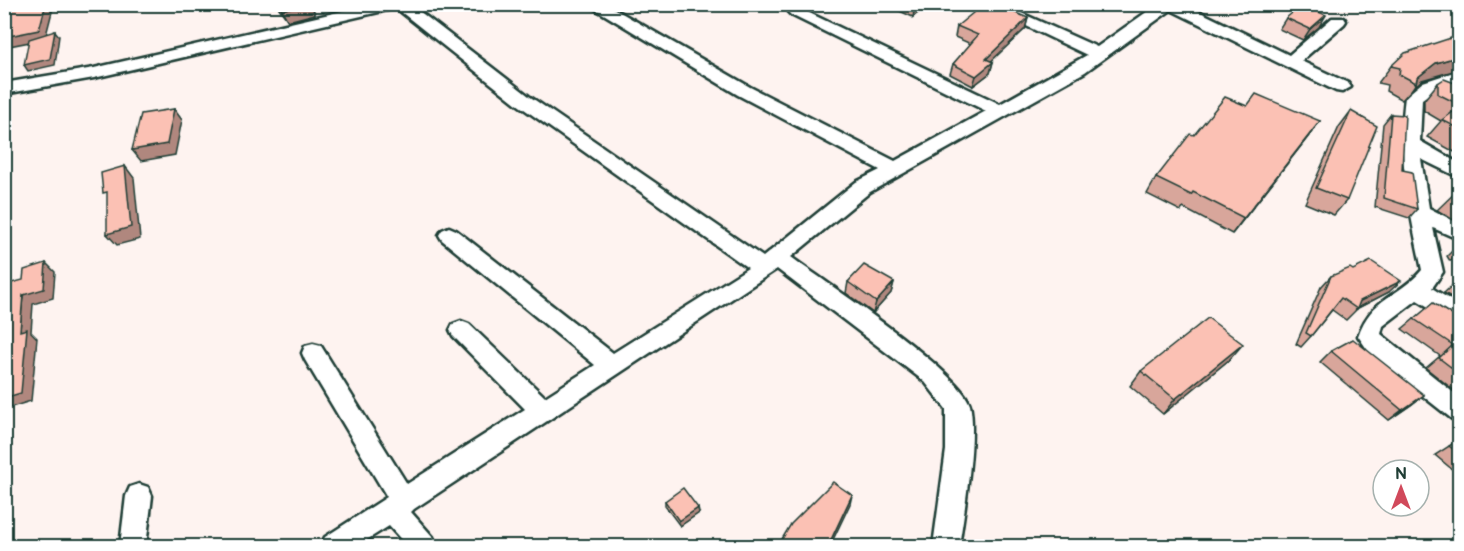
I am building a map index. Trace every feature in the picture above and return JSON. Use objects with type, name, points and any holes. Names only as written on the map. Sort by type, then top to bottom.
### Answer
[{"type":"street","points":[[4,89],[94,73],[398,4],[523,100],[770,263],[933,375],[958,406],[958,450],[946,546]]},
{"type":"street","points":[[594,4],[744,91],[894,169]]},
{"type":"street","points":[[987,4],[1098,54]]},
{"type":"street","points":[[334,546],[614,368],[770,263],[862,187],[1079,68],[1170,4],[1342,87]]},
{"type":"street","points":[[796,12],[1000,111]]},
{"type":"street","points":[[1290,62],[1338,21]]},
{"type":"street","points":[[1460,75],[1429,86],[1414,97],[1409,123],[1420,212],[1433,272],[1418,290],[1374,321],[1369,336],[1379,348],[1460,412]]},
{"type":"street","points":[[1429,86],[1449,97]]},
{"type":"street","points":[[1412,146],[1460,172]]},
{"type":"street","points":[[1420,212],[1460,233]]},
{"type":"street","points":[[449,235],[614,368]]},
{"type":"street","points":[[1418,290],[1460,317]]},
{"type":"street","points":[[461,330],[544,412]]},
{"type":"street","points":[[313,353],[398,506],[424,546]]},
{"type":"street","points":[[133,546],[139,496]]},
{"type":"building","points":[[4,4],[46,4],[39,30],[4,37]]},
{"type":"building","points":[[279,4],[302,4],[282,10]]},
{"type":"building","points":[[984,4],[994,4],[1028,18],[986,59],[993,62],[976,76],[953,64],[978,35],[957,26]]},
{"type":"building","points":[[1302,5],[1326,15],[1310,29],[1286,18]]},
{"type":"building","points":[[55,31],[50,59],[24,65],[29,39]]},
{"type":"building","points":[[1460,35],[1460,56],[1436,63],[1417,78],[1416,83],[1399,74],[1400,68],[1391,66],[1405,53]]},
{"type":"building","points":[[1444,79],[1460,85],[1460,105],[1438,94],[1438,83]]},
{"type":"building","points":[[1256,94],[1320,121],[1244,218],[1193,192],[1191,195],[1156,178],[1190,134],[1194,135],[1225,97],[1247,106]]},
{"type":"building","points":[[1460,107],[1460,129],[1442,120]]},
{"type":"building","points":[[174,109],[167,144],[132,150],[141,114]]},
{"type":"building","points":[[1351,111],[1377,126],[1347,200],[1316,188]]},
{"type":"building","points":[[1391,114],[1405,115],[1402,170],[1412,172],[1417,209],[1384,198]]},
{"type":"building","points":[[125,166],[131,227],[107,234],[107,192],[103,193],[101,173]]},
{"type":"building","points":[[1460,188],[1460,196],[1454,193]]},
{"type":"building","points":[[1371,261],[1401,281],[1360,301],[1357,309],[1341,298],[1311,336],[1306,333],[1331,276],[1350,268],[1353,270]]},
{"type":"building","points":[[46,263],[44,289],[23,295],[20,331],[27,329],[21,393],[4,398],[4,285],[23,280],[24,270]]},
{"type":"building","points":[[864,265],[894,282],[876,302],[848,282]]},
{"type":"building","points":[[1433,303],[1460,320],[1460,374],[1439,358],[1453,345],[1414,319]]},
{"type":"building","points":[[1208,318],[1243,344],[1175,399],[1141,371]]},
{"type":"building","points":[[1353,339],[1424,395],[1402,410],[1331,351]]},
{"type":"building","points":[[1460,439],[1460,454],[1449,446]]},
{"type":"building","points":[[833,482],[852,495],[828,546],[779,544],[791,524]]},
{"type":"building","points":[[683,488],[698,508],[679,521],[665,501]]}]
